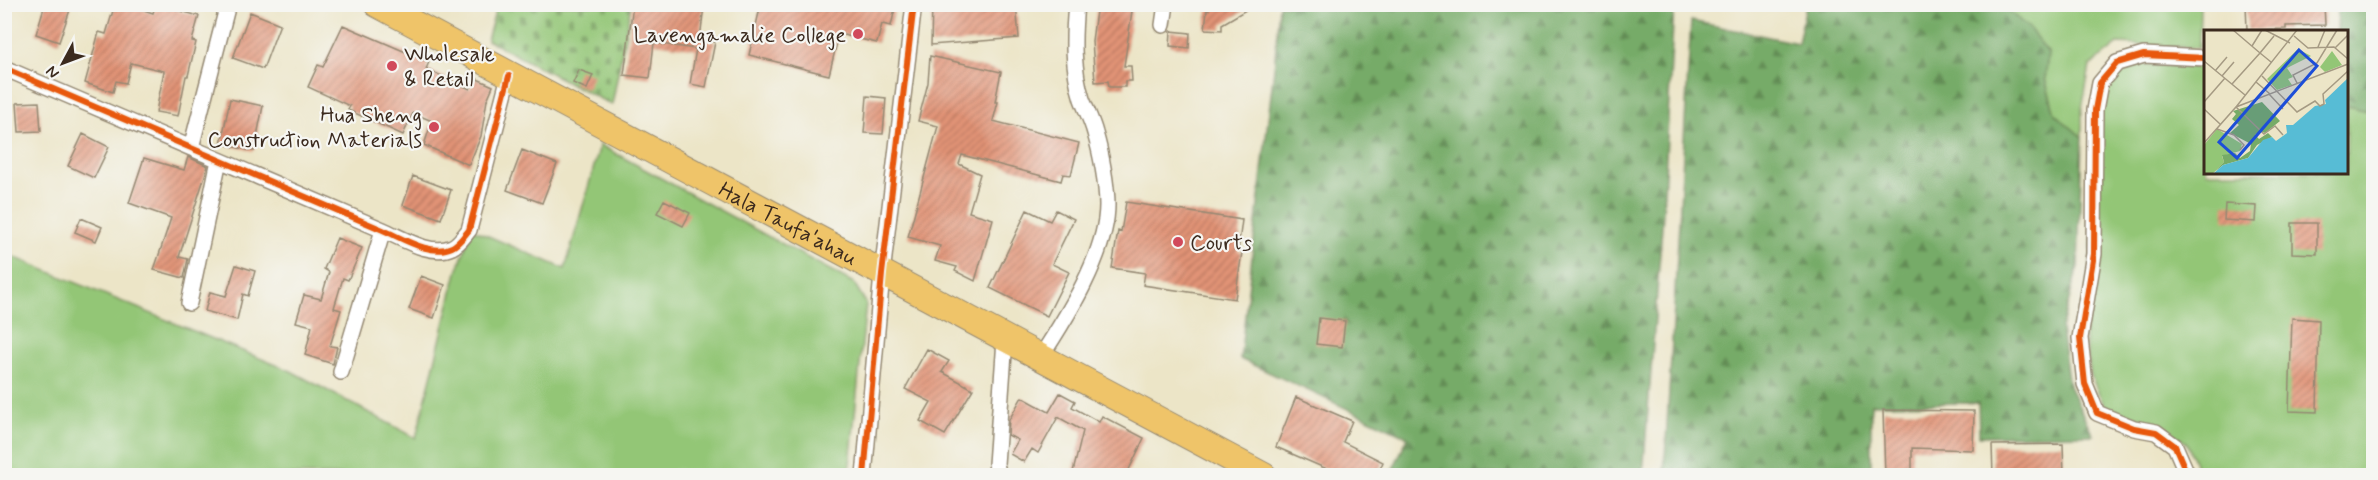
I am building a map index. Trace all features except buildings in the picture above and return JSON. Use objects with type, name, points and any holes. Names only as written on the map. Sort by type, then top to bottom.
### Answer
[{"type":"main road","name":"Hala Taufa'ahau","points":[[377,4],[1264,476]]},
{"type":"street","points":[[191,148],[228,4]]},
{"type":"street","points":[[864,476],[882,274],[914,4]]},
{"type":"street","points":[[1040,358],[1070,312],[1089,271],[1101,240],[1107,206],[1095,133],[1082,98],[1073,62],[1076,4]]},
{"type":"street","points":[[1163,25],[1166,4]]},
{"type":"street","points":[[2187,476],[2175,446],[2156,432],[2134,428],[2097,413],[2085,384],[2080,338],[2094,254],[2095,110],[2100,83],[2117,63],[2144,55],[2204,58]]},
{"type":"street","points":[[4,68],[431,249],[452,247],[469,230],[509,76]]},
{"type":"street","points":[[189,303],[219,160]]},
{"type":"street","points":[[341,372],[383,230]]},
{"type":"street","points":[[999,476],[996,464],[1005,340]]},
{"type":"green space","points":[[497,5],[631,5],[612,105],[487,40]]},
{"type":"green space","points":[[1279,5],[1674,5],[1663,214],[1643,475],[1390,475],[1408,437],[1240,359],[1275,60]]},
{"type":"green space","points":[[1806,5],[2001,5],[2029,28],[2048,53],[2045,79],[2055,114],[2082,137],[2078,267],[2061,329],[2069,386],[2093,435],[1979,436],[1978,403],[1871,404],[1871,475],[1664,475],[1691,21],[1798,43]]},
{"type":"green space","points":[[2001,5],[2200,5],[2199,48],[2118,44],[2090,66],[2082,109],[2082,137],[2055,114],[2045,79],[2048,52]]},
{"type":"green space","points":[[2338,5],[2373,5],[2373,112],[2348,106],[2348,30],[2337,30]]},
{"type":"green space","points":[[2143,64],[2204,68],[2204,174],[2348,174],[2348,106],[2373,112],[2373,475],[2199,475],[2187,443],[2158,424],[2105,407],[2091,376],[2085,339],[2100,111],[2106,88],[2120,70]]},
{"type":"green space","points":[[600,145],[854,283],[866,303],[849,475],[5,475],[4,253],[291,371],[416,438],[457,272],[472,229],[565,269]]},
{"type":"cycle path","points":[[864,476],[882,274],[914,4]]},
{"type":"cycle path","points":[[2188,476],[2175,446],[2156,432],[2134,428],[2097,413],[2085,384],[2080,338],[2094,254],[2095,110],[2100,83],[2117,63],[2144,55],[2204,58]]},
{"type":"cycle path","points":[[4,68],[408,242],[435,250],[455,246],[469,230],[509,76]]},
{"type":"place","name":"Lavengamalie College","points":[[858,34]]},
{"type":"place","name":"Wholesale & Retail","points":[[392,66]]},
{"type":"place","name":"Hua Sheng Construction Materials","points":[[434,127]]},
{"type":"place","name":"Courts","points":[[1178,242]]}]
